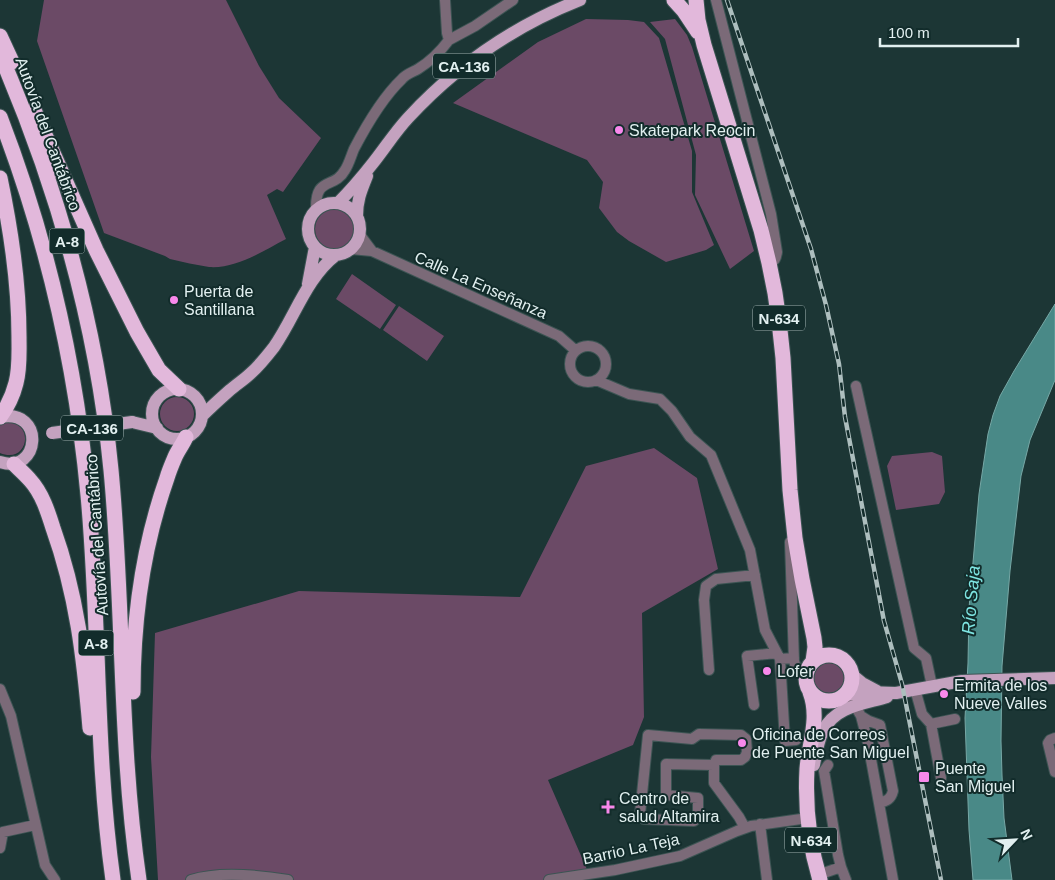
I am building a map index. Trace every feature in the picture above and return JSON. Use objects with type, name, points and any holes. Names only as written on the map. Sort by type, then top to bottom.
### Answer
[{"type":"highway","name":"N-634","points":[[674,0],[693,24],[704,45]]},
{"type":"highway","name":"N-634","points":[[696,0],[698,20],[704,45],[761,230],[780,321],[792,508],[797,555],[814,638],[813,661],[808,668],[806,677],[806,685],[815,709],[807,767],[807,799],[813,852],[819,877]]},
{"type":"highway","points":[[0,36],[116,292],[159,370],[186,392]]},
{"type":"highway","name":"Autovía del Cantábrico","points":[[0,54],[34,138],[59,213],[80,290],[96,368],[107,435],[114,510],[125,724],[139,880]]},
{"type":"highway","name":"Autovía del Cantábrico","points":[[0,117],[20,172],[44,251],[60,313],[78,407],[88,497],[102,774],[113,880]]},
{"type":"highway","points":[[0,178],[9,223],[19,323],[18,376],[14,392],[0,417]]},
{"type":"highway","points":[[146,880],[139,828],[134,746],[134,644],[142,580],[152,529],[167,479],[186,437]]},
{"type":"highway","points":[[7,463],[31,480],[41,498],[57,538],[73,594],[83,657],[96,795],[109,880]]},
{"type":"highway","name":"N-634","points":[[806,600],[819,636],[827,651],[844,661],[849,667],[848,697],[828,704],[822,712],[813,732]]},
{"type":"highway","points":[[813,661],[823,655],[831,655]]},
{"type":"highway","points":[[810,692],[820,699],[848,697]]},
{"type":"main road","name":"CA-136","points":[[374,163],[408,118],[462,67],[491,46],[536,19],[580,0]]},
{"type":"main road","points":[[338,203],[374,163]]},
{"type":"main road","points":[[357,216],[349,208],[338,203],[326,204],[316,210],[310,219],[308,229],[315,247],[325,254],[336,255],[351,249],[356,243],[360,235],[357,203],[374,163]]},
{"type":"main road","points":[[307,287],[315,247]]},
{"type":"main road","points":[[231,389],[212,395],[171,390],[165,393],[159,397],[153,410],[152,416],[157,428],[167,436],[180,439],[197,429],[202,416],[231,389],[251,374],[274,346],[290,321],[307,287],[327,262],[336,255]]},
{"type":"main road","points":[[186,392],[198,401],[202,416]]},
{"type":"main road","points":[[132,422],[153,410]]},
{"type":"main road","points":[[0,417],[16,416],[29,426],[40,431],[52,433]]},
{"type":"main road","name":"CA-136","points":[[52,433],[132,422]]},
{"type":"main road","points":[[132,422],[157,428]]},
{"type":"main road","points":[[7,463],[21,461],[31,450],[33,442],[29,426]]},
{"type":"main road","points":[[33,442],[52,433]]},
{"type":"main road","points":[[848,697],[867,692],[896,693],[962,681],[1055,678]]},
{"type":"main road","points":[[848,697],[862,682],[880,692]]},
{"type":"main road","name":"N-634","points":[[807,799],[816,753],[823,731],[848,697],[882,699],[896,693]]},
{"type":"street","points":[[445,0],[449,40]]},
{"type":"street","points":[[316,210],[318,193],[322,186],[338,178],[344,172],[372,116],[403,77],[435,57],[449,40],[475,26],[513,0]]},
{"type":"street","points":[[716,0],[771,214],[777,252],[774,261],[769,263]]},
{"type":"street","name":"Calle La Enseñanza","points":[[360,235],[372,251]]},
{"type":"street","name":"Calle La Enseñanza","points":[[351,249],[372,251],[559,336],[575,350]]},
{"type":"street","points":[[580,347],[596,347],[601,351],[606,361],[606,367],[601,377],[596,380],[581,381],[576,378],[569,367],[571,355],[580,347]]},
{"type":"street","points":[[596,380],[629,394],[660,399],[690,437],[711,455],[750,550],[765,630],[778,656],[785,741],[796,740]]},
{"type":"street","points":[[856,386],[914,648],[926,658],[932,686]]},
{"type":"street","points":[[792,508],[790,558],[794,658],[796,668],[806,677]]},
{"type":"street","points":[[709,670],[704,600],[706,586],[716,579],[755,575]]},
{"type":"street","points":[[754,705],[747,656],[794,658]]},
{"type":"street","points":[[0,689],[11,716],[46,866],[55,880]]},
{"type":"street","points":[[915,690],[922,714],[931,724],[941,778]]},
{"type":"street","points":[[848,697],[879,803],[893,880]]},
{"type":"street","points":[[848,697],[870,721],[880,724],[893,791],[892,797],[887,801],[879,803]]},
{"type":"street","points":[[931,724],[955,720]]},
{"type":"street","name":"Barrio La Teja","points":[[699,734],[733,735],[746,739],[747,752],[745,757],[741,760],[716,760],[714,765],[666,764],[666,795],[698,798],[698,817],[694,821],[644,818],[640,814],[648,735],[692,739],[699,734]]},
{"type":"street","points":[[1055,738],[1048,743],[1055,772]]},
{"type":"street","points":[[714,765],[714,783],[745,828]]},
{"type":"street","points":[[828,765],[824,771],[838,855],[846,880]]},
{"type":"street","name":"Barrio La Teja","points":[[549,880],[593,876],[680,856],[745,828],[760,824],[808,818]]},
{"type":"street","points":[[760,824],[767,880]]},
{"type":"street","points":[[0,848],[3,832],[35,825]]},
{"type":"street","points":[[819,877],[841,867]]},
{"type":"street","points":[[191,880],[199,877],[234,875],[288,880]]},
{"type":"shaded area","points":[[44,0],[226,0],[259,66],[279,98],[321,138],[283,192],[277,189],[267,195],[286,239],[259,254],[239,262],[219,267],[209,267],[170,259],[104,233],[37,41]]},
{"type":"shaded area","points":[[586,19],[644,22],[659,38],[692,151],[692,192],[714,245],[706,250],[666,262],[629,241],[617,232],[599,208],[603,182],[587,160],[453,103],[538,42]]},
{"type":"shaded area","points":[[675,19],[687,35],[692,47],[754,251],[730,269],[695,195],[696,155],[665,39],[650,22]]},
{"type":"shaded area","points":[[339,209],[346,212],[352,218],[355,229],[354,237],[346,246],[339,249],[331,249],[324,246],[316,237],[315,225],[318,218],[327,210]]},
{"type":"shaded area","points":[[352,274],[396,305],[380,329],[336,299]]},
{"type":"shaded area","points":[[399,306],[444,336],[427,361],[383,330]]},
{"type":"shaded area","points":[[177,397],[184,398],[189,402],[193,407],[193,421],[189,426],[184,430],[177,431],[170,430],[165,426],[161,421],[160,414],[161,407],[165,402],[170,398]]},
{"type":"shaded area","points":[[6,422],[16,424],[25,435],[25,442],[22,448],[17,453],[10,455],[0,453],[0,425]]},
{"type":"shaded area","points":[[654,448],[697,478],[718,569],[642,613],[644,717],[633,745],[548,780],[589,874],[549,880],[239,880],[215,878],[215,880],[158,880],[151,757],[155,633],[299,591],[520,597],[586,466]]},
{"type":"shaded area","points":[[932,452],[942,456],[945,492],[939,504],[896,510],[887,466],[892,456]]},
{"type":"shaded area","points":[[829,663],[840,667],[844,678],[840,689],[829,693],[818,689],[814,678],[818,667]]},
{"type":"water","name":"Río Saja","points":[[1055,304],[1055,380],[1030,440],[1021,476],[1002,666],[1001,741],[1004,818],[1012,880],[973,880],[969,830],[965,718],[969,608],[979,494],[988,434],[1000,396]]},
{"type":"railway","points":[[727,0],[811,249],[826,305],[839,364],[845,417],[884,621],[902,684],[941,880]]},
{"type":"place","name":"Skatepark Reocin","points":[[619,130]]},
{"type":"place","name":"Puerta de Santillana","points":[[174,300]]},
{"type":"place","name":"Lofer","points":[[767,671]]},
{"type":"place","name":"Ermita de los Nueve Valles","points":[[944,694]]},
{"type":"place","name":"Oficina de Correos de Puente San Miguel","points":[[742,743]]},
{"type":"place","name":"Puente San Miguel","points":[[924,777]]},
{"type":"place","name":"Centro de salud Altamira","points":[[608,807]]}]
